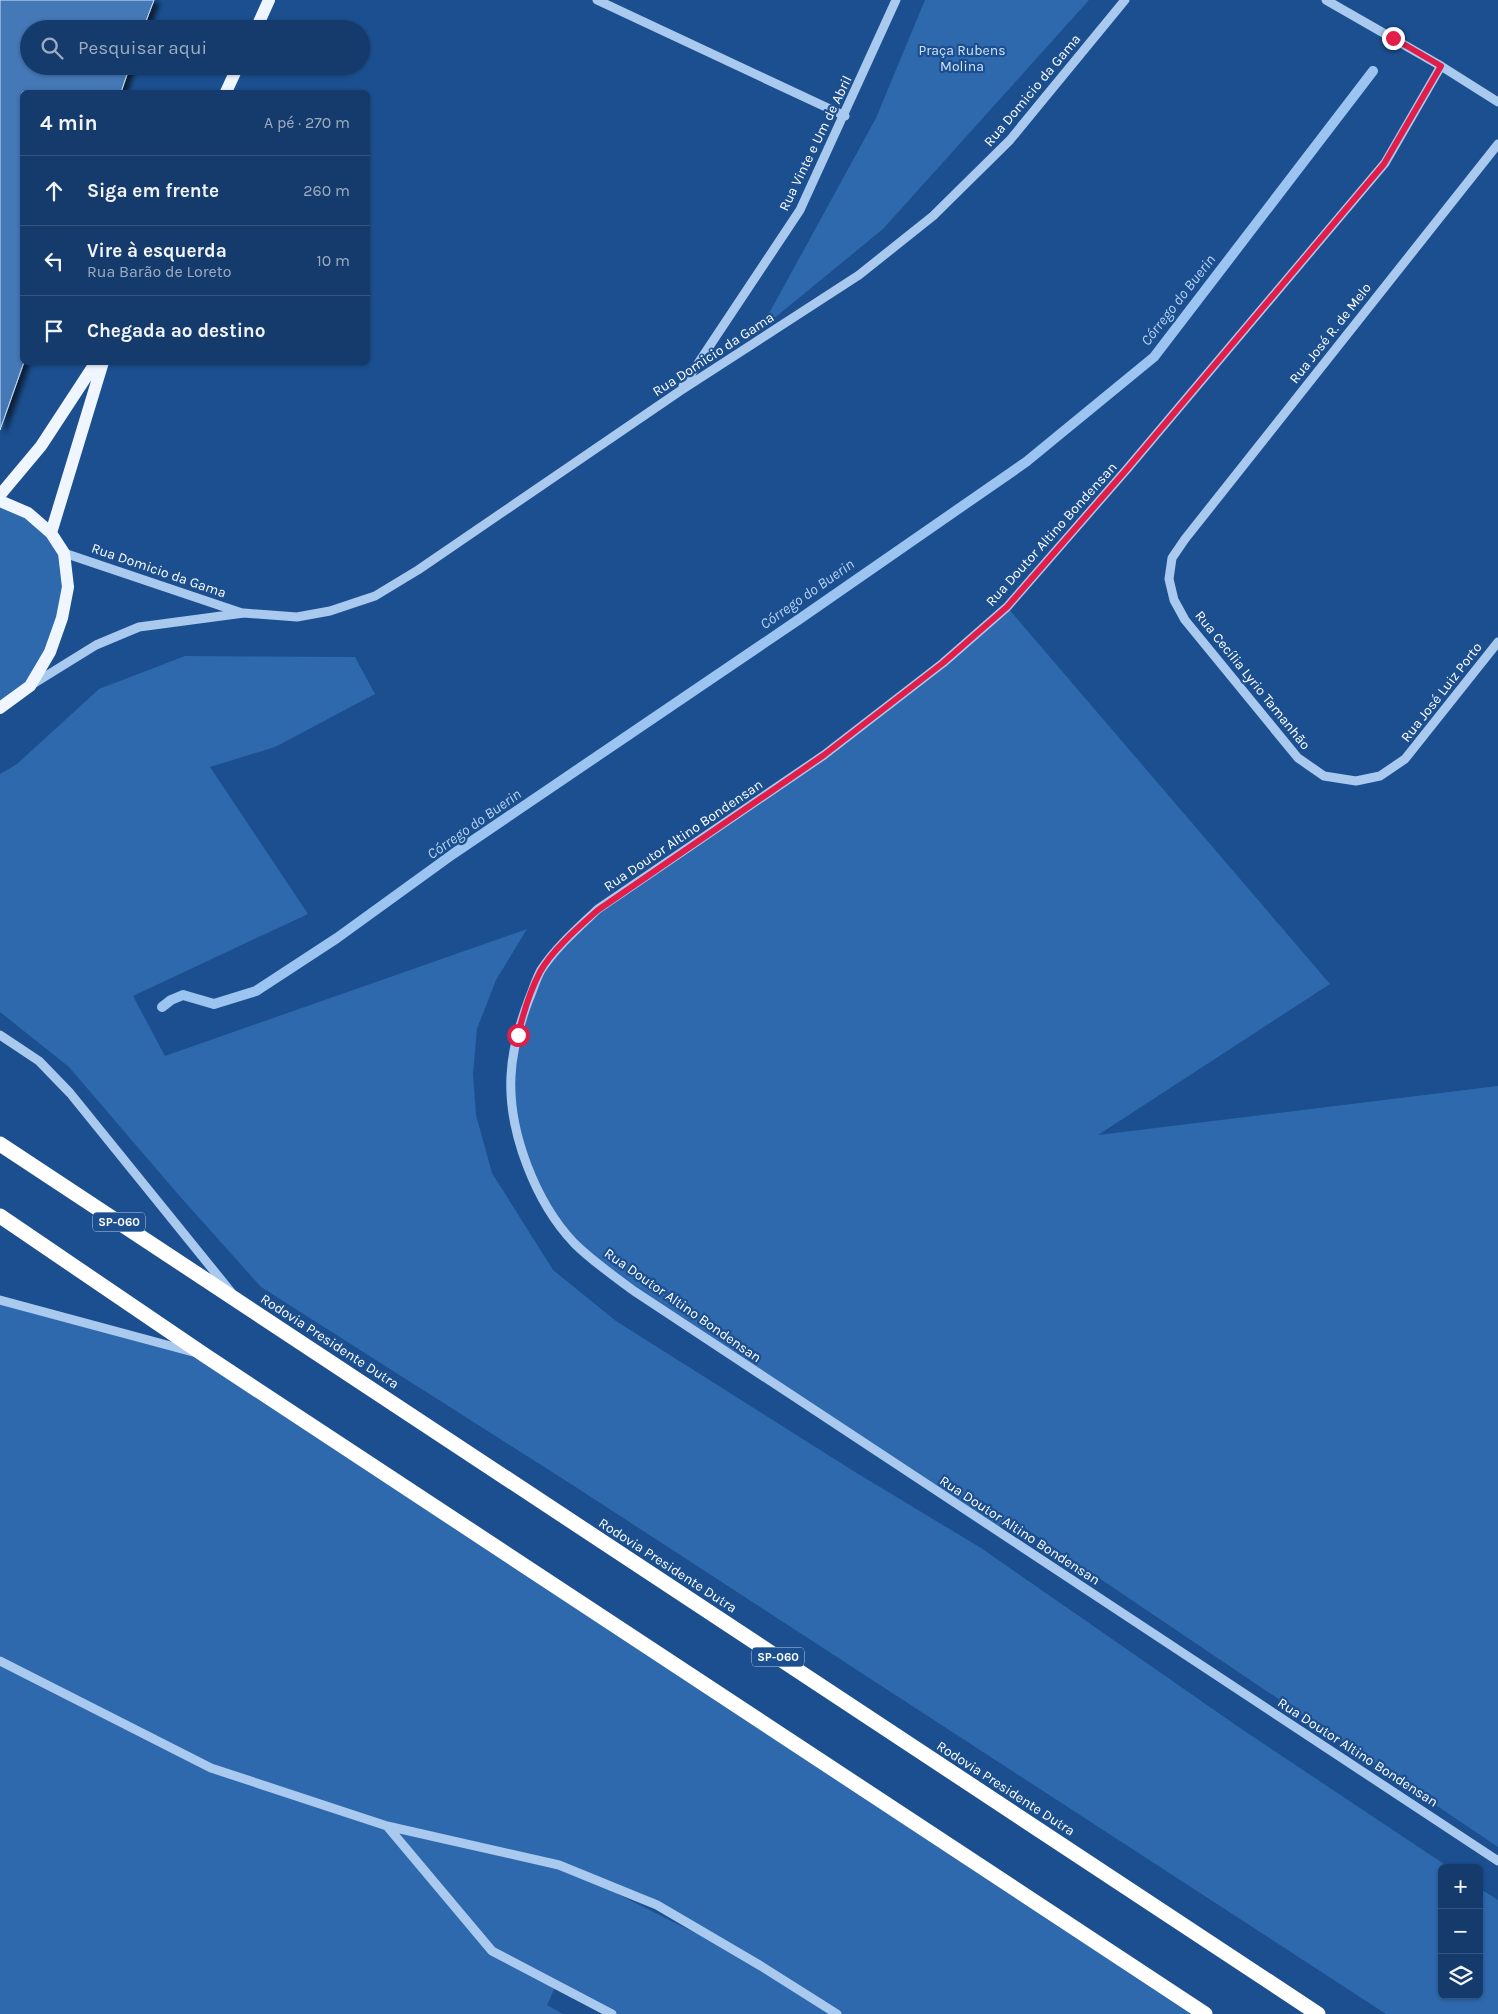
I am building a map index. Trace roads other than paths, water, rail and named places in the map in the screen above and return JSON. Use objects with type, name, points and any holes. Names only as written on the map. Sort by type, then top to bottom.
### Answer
[{"type":"highway","name":"Rodovia Presidente Dutra","points":[[0,1144],[1318,2014]]},
{"type":"highway","points":[[0,1216],[206,1356],[1205,2014]]},
{"type":"highway","points":[[1183,2000],[1193,2014]]},
{"type":"main road","points":[[260,20],[269,0]]},
{"type":"main road","points":[[227,90],[234,75]]},
{"type":"main road","points":[[0,495],[41,446],[94,365]]},
{"type":"main road","points":[[51,533],[101,365]]},
{"type":"main road","points":[[0,501],[28,513],[51,533],[64,553],[68,587],[62,618],[50,652],[30,686],[0,708]]},
{"type":"street","points":[[597,0],[845,116]]},
{"type":"street","name":"Rua Vinte e Um de Abril","points":[[680,391],[800,210],[845,116],[896,0]]},
{"type":"street","name":"Rua Domicio da Gama","points":[[30,686],[96,645],[139,627],[244,614],[297,617],[330,611],[375,596],[418,570],[680,391],[859,276],[932,216],[1010,140],[1125,0]]},
{"type":"street","points":[[1326,0],[1441,66],[1498,102]]},
{"type":"street","name":"Rua Doutor Altino Bondensan","points":[[1441,66],[1384,164],[1134,461],[1007,607],[943,663],[824,755],[598,910],[566,939],[540,971],[522,1016],[511,1077],[515,1124],[527,1167],[546,1206],[574,1243],[603,1268],[634,1291],[1498,1861]]},
{"type":"street","name":"Rua José R. de Melo","points":[[1184,539],[1498,144]]},
{"type":"street","name":"Rua Cecília Lyrio Tamanhão","points":[[1184,539],[1172,558],[1169,579],[1174,600],[1185,620],[1202,642],[1298,758],[1324,776],[1356,780],[1380,776],[1405,759]]},
{"type":"street","name":"Rua Domicio da Gama","points":[[64,553],[244,614]]},
{"type":"street","name":"Rua José Luiz Porto","points":[[1405,759],[1498,642]]},
{"type":"street","points":[[0,1036],[39,1061],[70,1093],[238,1300]]},
{"type":"street","points":[[0,1300],[206,1356]]},
{"type":"street","points":[[0,1661],[211,1768],[387,1826],[559,1864],[656,1905],[761,1966],[837,2014]]},
{"type":"street","points":[[387,1826],[492,1951],[612,2014]]},
{"type":"waterway","name":"Córrego do Buerin","points":[[162,1007],[171,1000],[183,995],[214,1004],[256,991],[337,938],[453,854],[801,618],[1026,462],[1154,357],[1373,71]]},
{"type":"park label","name":"Praça Rubens Molina","points":[[962,58]]}]
